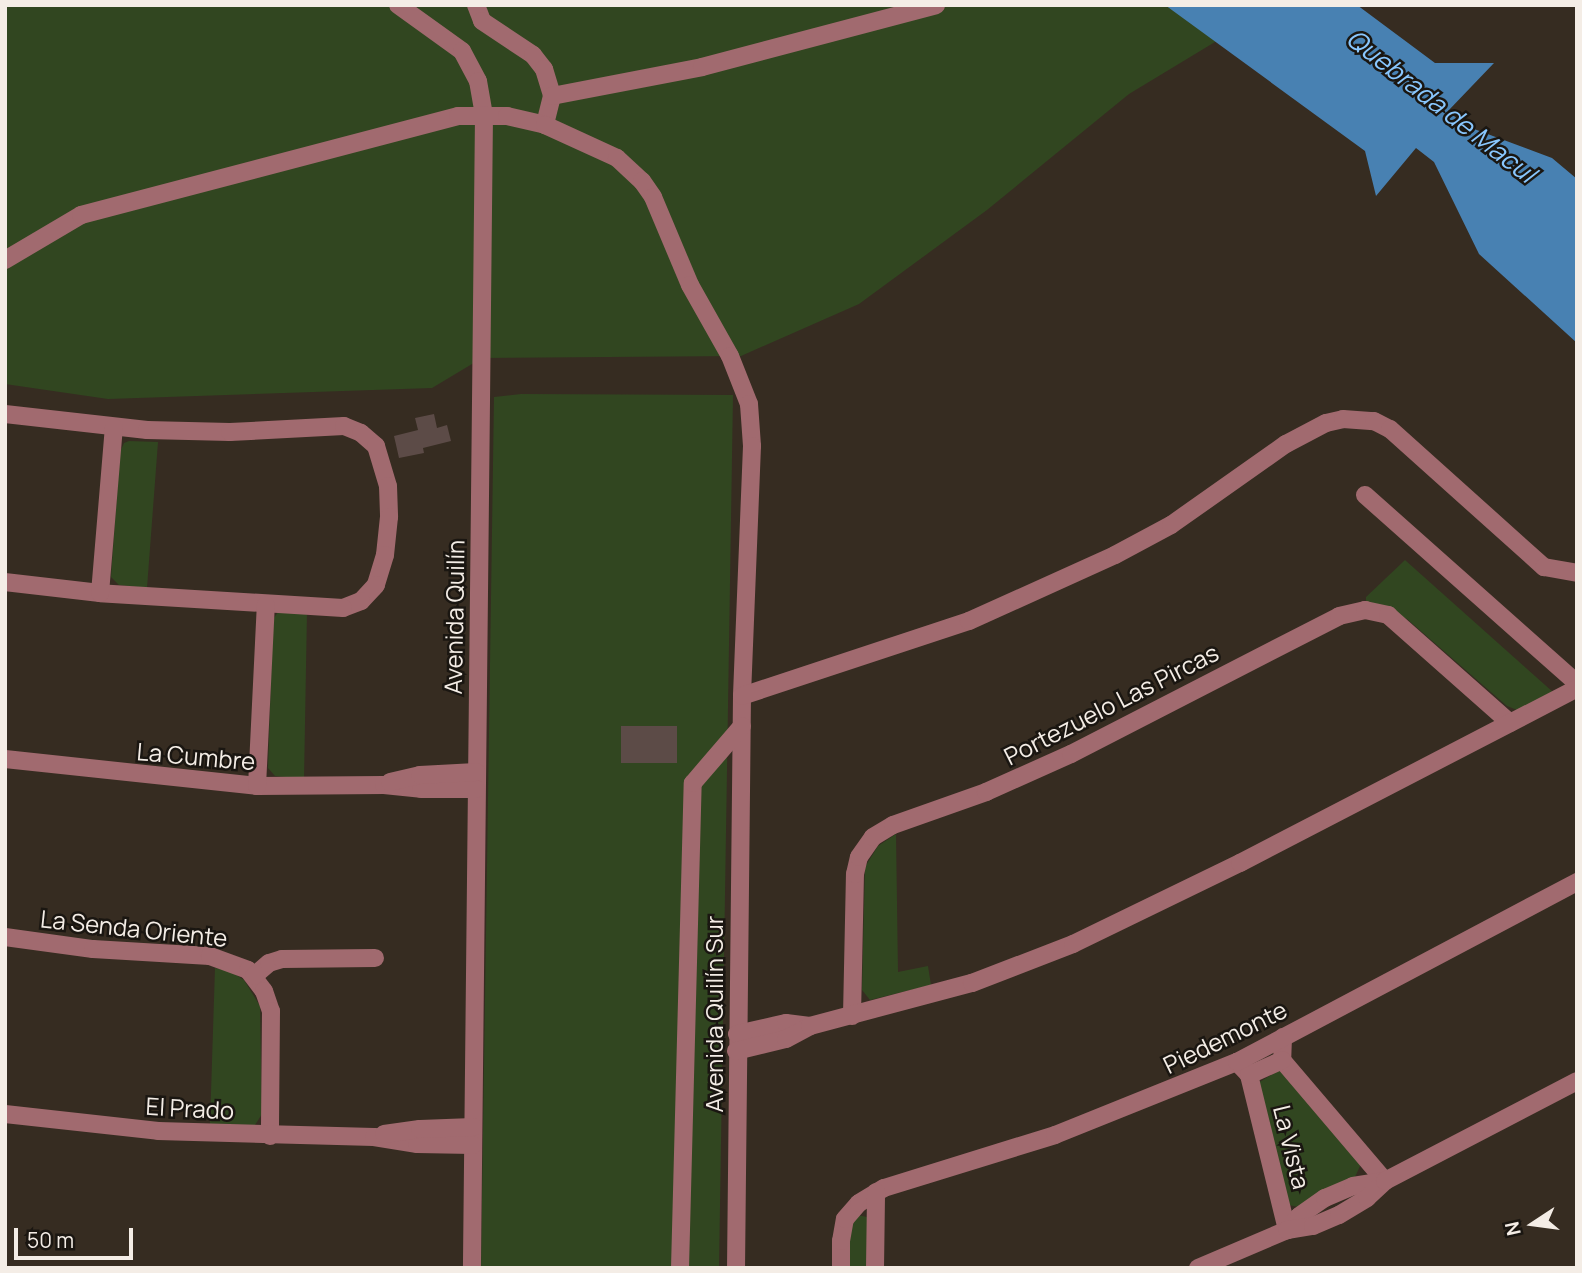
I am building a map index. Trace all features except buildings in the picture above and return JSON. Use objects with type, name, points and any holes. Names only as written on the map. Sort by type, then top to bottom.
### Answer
[{"type":"street","name":"Avenida Quilín","points":[[398,5],[462,51],[478,81],[484,115],[472,1268]]},
{"type":"street","points":[[476,5],[482,21],[533,55],[544,69],[552,96],[545,125]]},
{"type":"street","points":[[552,96],[702,67],[936,5]]},
{"type":"street","name":"Avenida Quilín Sur","points":[[5,260],[81,215],[458,116],[523,118],[545,125],[617,158],[642,181],[653,197],[685,275],[730,356],[749,404],[752,446],[742,696],[736,1268]]},
{"type":"street","points":[[5,414],[114,428],[230,432],[335,425],[353,429],[369,439],[380,456],[389,502],[385,555],[376,585],[361,601],[343,608],[100,593],[5,582]]},
{"type":"street","points":[[742,696],[969,621],[1115,555],[1171,524],[1286,444],[1326,423],[1343,419],[1374,421],[1390,429],[1544,566],[1577,573]]},
{"type":"street","points":[[100,593],[114,428]]},
{"type":"street","points":[[737,1043],[786,1023],[810,1026],[972,983],[1073,944],[1240,863],[1577,686],[1365,495]]},
{"type":"street","points":[[257,786],[266,605]]},
{"type":"street","name":"Portezuelo Las Pircas","points":[[852,1016],[855,874],[859,857],[873,837],[892,825],[986,792],[1060,760],[1328,621],[1365,610],[1388,615],[1510,723]]},
{"type":"street","points":[[680,1268],[693,783],[742,726]]},
{"type":"street","name":"La Cumbre","points":[[5,759],[257,786],[384,785],[420,775],[476,781]]},
{"type":"street","name":"Piedemonte","points":[[841,1268],[841,1241],[845,1219],[853,1208],[876,1192],[1055,1135],[1243,1069],[1283,1037],[1577,882]]},
{"type":"street","name":"La Senda Oriente","points":[[5,937],[93,949],[210,956],[236,963],[254,976]]},
{"type":"street","points":[[270,1136],[271,1012],[264,991],[254,976],[269,963],[282,959],[375,958]]},
{"type":"street","points":[[1243,1069],[1282,1060],[1283,1037]]},
{"type":"street","name":"La Vista","points":[[1282,1060],[1385,1181]]},
{"type":"street","name":"La Vista","points":[[1243,1069],[1287,1230]]},
{"type":"street","points":[[1198,1268],[1287,1230],[1298,1216],[1325,1198],[1353,1186],[1385,1181],[1577,1081]]},
{"type":"street","name":"El Prado","points":[[5,1114],[158,1131],[270,1136],[374,1136],[417,1144],[473,1136]]},
{"type":"street","points":[[875,1268],[876,1192]]},
{"type":"green space","points":[[5,5],[1276,5],[1129,94],[987,210],[859,304],[741,356],[482,358],[432,388],[108,399],[5,384]]},
{"type":"green space","points":[[521,394],[733,395],[719,1268],[481,1268],[494,397]]},
{"type":"green space","points":[[158,442],[147,588],[119,585],[111,577],[120,452],[124,443]]},
{"type":"green space","points":[[1405,560],[1553,692],[1517,710],[1507,706],[1407,619],[1366,603],[1366,597]]},
{"type":"green space","points":[[279,611],[307,611],[304,779],[275,776],[268,768],[273,619]]},
{"type":"green space","points":[[896,834],[898,972],[928,966],[931,985],[870,1000],[862,990],[865,867],[878,846]]},
{"type":"green space","points":[[215,968],[230,971],[244,980],[260,1006],[262,1114],[255,1125],[210,1124]]},
{"type":"green space","points":[[1281,1069],[1361,1164],[1355,1177],[1298,1207],[1289,1205],[1258,1083]]},
{"type":"green space","points":[[857,1215],[867,1217],[872,1268],[846,1268],[847,1228]]},
{"type":"water","name":"Quebrada de Macul","points":[[1165,5],[1357,5],[1435,63],[1494,63],[1448,111],[1466,126],[1552,158],[1577,179],[1577,343],[1479,254],[1434,162],[1416,148],[1376,196],[1365,151]]}]
